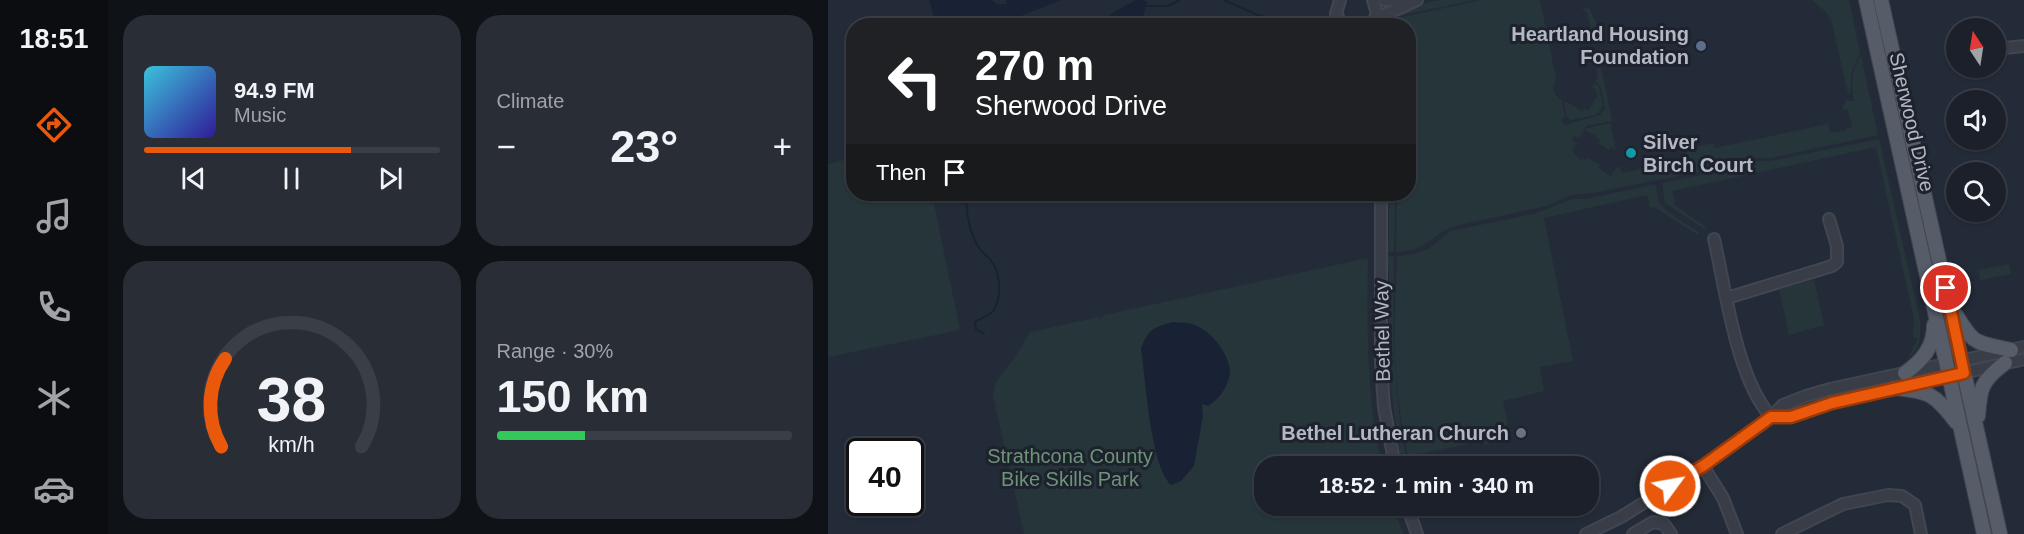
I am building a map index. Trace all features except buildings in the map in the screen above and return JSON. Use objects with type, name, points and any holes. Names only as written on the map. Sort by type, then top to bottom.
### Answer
[{"type":"main road","name":"Sherwood Drive","points":[[1866,0],[1984,534]]},
{"type":"main road","name":"Sherwood Drive","points":[[1881,0],[2000,534]]},
{"type":"main road","points":[[1949,304],[1964,330],[1978,343],[2013,354]]},
{"type":"main road","points":[[1905,373],[1924,357],[1934,334],[1934,311]]},
{"type":"main road","points":[[1977,434],[1981,387],[1992,372],[2013,354]]},
{"type":"main road","points":[[1894,388],[1919,390],[1939,400],[1959,427]]},
{"type":"street","points":[[1338,18],[1336,14],[1340,0]]},
{"type":"street","points":[[1373,0],[1377,10],[1374,18]]},
{"type":"street","points":[[1384,0],[1407,0]]},
{"type":"street","points":[[1383,18],[1417,0]]},
{"type":"street","points":[[2006,48],[2024,46]]},
{"type":"street","name":"Bethel Way","points":[[1382,201],[1381,363],[1384,407],[1393,456]]},
{"type":"street","points":[[1727,298],[1832,266],[1837,262],[1837,246],[1829,219]]},
{"type":"street","points":[[1714,239],[1742,362],[1761,405],[1771,417]]},
{"type":"street","points":[[1771,417],[1791,417],[1832,403],[1894,388],[1946,370],[2013,354],[2024,359]]},
{"type":"street","points":[[1586,534],[1603,531],[1621,517],[1703,466],[1771,417],[1783,405],[1806,396],[1905,373],[1946,370]]},
{"type":"street","points":[[1703,466],[1723,498],[1737,534]]},
{"type":"street","points":[[1782,534],[1843,504],[1888,495],[1902,496],[1915,505],[1921,534]]},
{"type":"street","points":[[1411,516],[1417,534]]},
{"type":"street","points":[[1633,534],[1653,522],[1664,524],[1671,534]]},
{"type":"green space","points":[[1440,0],[1474,0],[1396,15],[1417,5]]},
{"type":"green space","points":[[1482,0],[1540,0],[1556,79],[1553,88],[1554,93],[1562,101],[1565,117],[1561,120],[1564,125],[1600,115],[1605,108],[1601,88],[1595,81],[1598,77],[1596,69],[1601,67],[1612,121],[1586,126],[1579,138],[1574,135],[1572,139],[1577,143],[1572,151],[1581,160],[1588,158],[1600,165],[1598,168],[1611,176],[1617,167],[1620,167],[1622,173],[1656,166],[1656,163],[1670,160],[1670,163],[1680,163],[1687,159],[1686,151],[1714,143],[1715,148],[1828,124],[1830,133],[1846,131],[1845,129],[1852,127],[1848,109],[1842,110],[1847,99],[1854,101],[1853,77],[1861,56],[1878,135],[1770,158],[1748,158],[1714,169],[1572,195],[1546,206],[1455,226],[1422,246],[1396,252],[1397,201],[1416,201],[1416,18],[1398,18]]},
{"type":"green space","points":[[1812,0],[1849,0],[1860,53],[1852,71],[1850,94],[1848,94],[1832,23],[1827,13]]},
{"type":"green space","points":[[1589,8],[1600,31],[1596,39],[1585,35],[1591,36],[1592,33],[1587,12],[1581,9]]},
{"type":"green space","points":[[1594,83],[1599,87],[1603,106],[1596,115],[1570,120],[1566,115],[1564,102],[1582,111],[1584,108],[1588,111],[1598,95],[1592,87]]},
{"type":"green space","points":[[1610,123],[1616,150],[1611,147],[1609,150],[1598,143],[1600,140],[1596,138],[1597,136],[1586,131],[1587,128]]},
{"type":"green space","points":[[1879,139],[1920,320],[1919,342],[1915,352],[1906,360],[1917,338],[1913,337],[1914,319],[1876,147],[1672,191],[1675,205],[1706,227],[1704,229],[1665,203],[1662,183],[1725,170],[1750,161],[1770,161]]},
{"type":"green space","points":[[846,160],[846,201],[933,201],[960,330],[828,357],[828,164]]},
{"type":"green space","points":[[1655,185],[1663,207],[1699,232],[1698,235],[1654,207],[1650,208],[1647,195],[1544,218],[1573,361],[1540,367],[1544,391],[1503,401],[1508,425],[1493,428],[1496,442],[1484,445],[1480,431],[1471,433],[1469,441],[1464,445],[1408,456],[1399,407],[1395,363],[1397,256],[1428,249],[1451,231],[1533,214],[1573,199],[1586,199]]},
{"type":"green space","points":[[1389,201],[1395,201],[1394,252],[1387,252]]},
{"type":"green space","points":[[1394,256],[1396,381],[1406,456],[1400,453],[1389,374],[1389,268],[1386,257]]},
{"type":"green space","name":"Strathcona County Bike Skills Park","points":[[1368,258],[1370,388],[1380,456],[1254,456],[1254,516],[1397,516],[1403,534],[1024,534],[993,395],[996,382],[1030,332],[1099,317],[1100,320],[1104,315]]},
{"type":"green space","points":[[2009,264],[2011,274],[1980,280],[1978,270]]},
{"type":"green space","points":[[1814,280],[1824,325],[1789,335],[1779,289]]},
{"type":"water","points":[[929,0],[992,0],[997,4],[1007,4],[1006,0],[1061,0],[1021,16],[1022,18],[935,18]]},
{"type":"water","points":[[1136,0],[1145,0],[1147,3],[1143,18],[1108,18],[1112,13]]},
{"type":"water","points":[[1173,322],[1190,323],[1212,336],[1226,357],[1230,371],[1226,386],[1220,396],[1208,406],[1202,404],[1203,416],[1194,466],[1181,481],[1171,485],[1158,459],[1154,441],[1141,349],[1152,330]]},
{"type":"waterway","points":[[1147,6],[1168,6],[1180,0]]},
{"type":"waterway","points":[[1224,0],[1266,18]]},
{"type":"waterway","points":[[966,201],[970,229],[980,250],[993,264],[998,277],[999,293],[996,306],[992,312],[975,322],[976,329],[984,334]]},
{"type":"place","name":"Heartland Housing Foundation","points":[[1701,46]]},
{"type":"place","name":"Silver Birch Court","points":[[1631,153]]},
{"type":"place","name":"Bethel Lutheran Church","points":[[1521,433]]},
{"type":"route","points":[[1670,486],[1703,466],[1771,417],[1791,417],[1832,403],[1964,373],[1946,288]]}]
